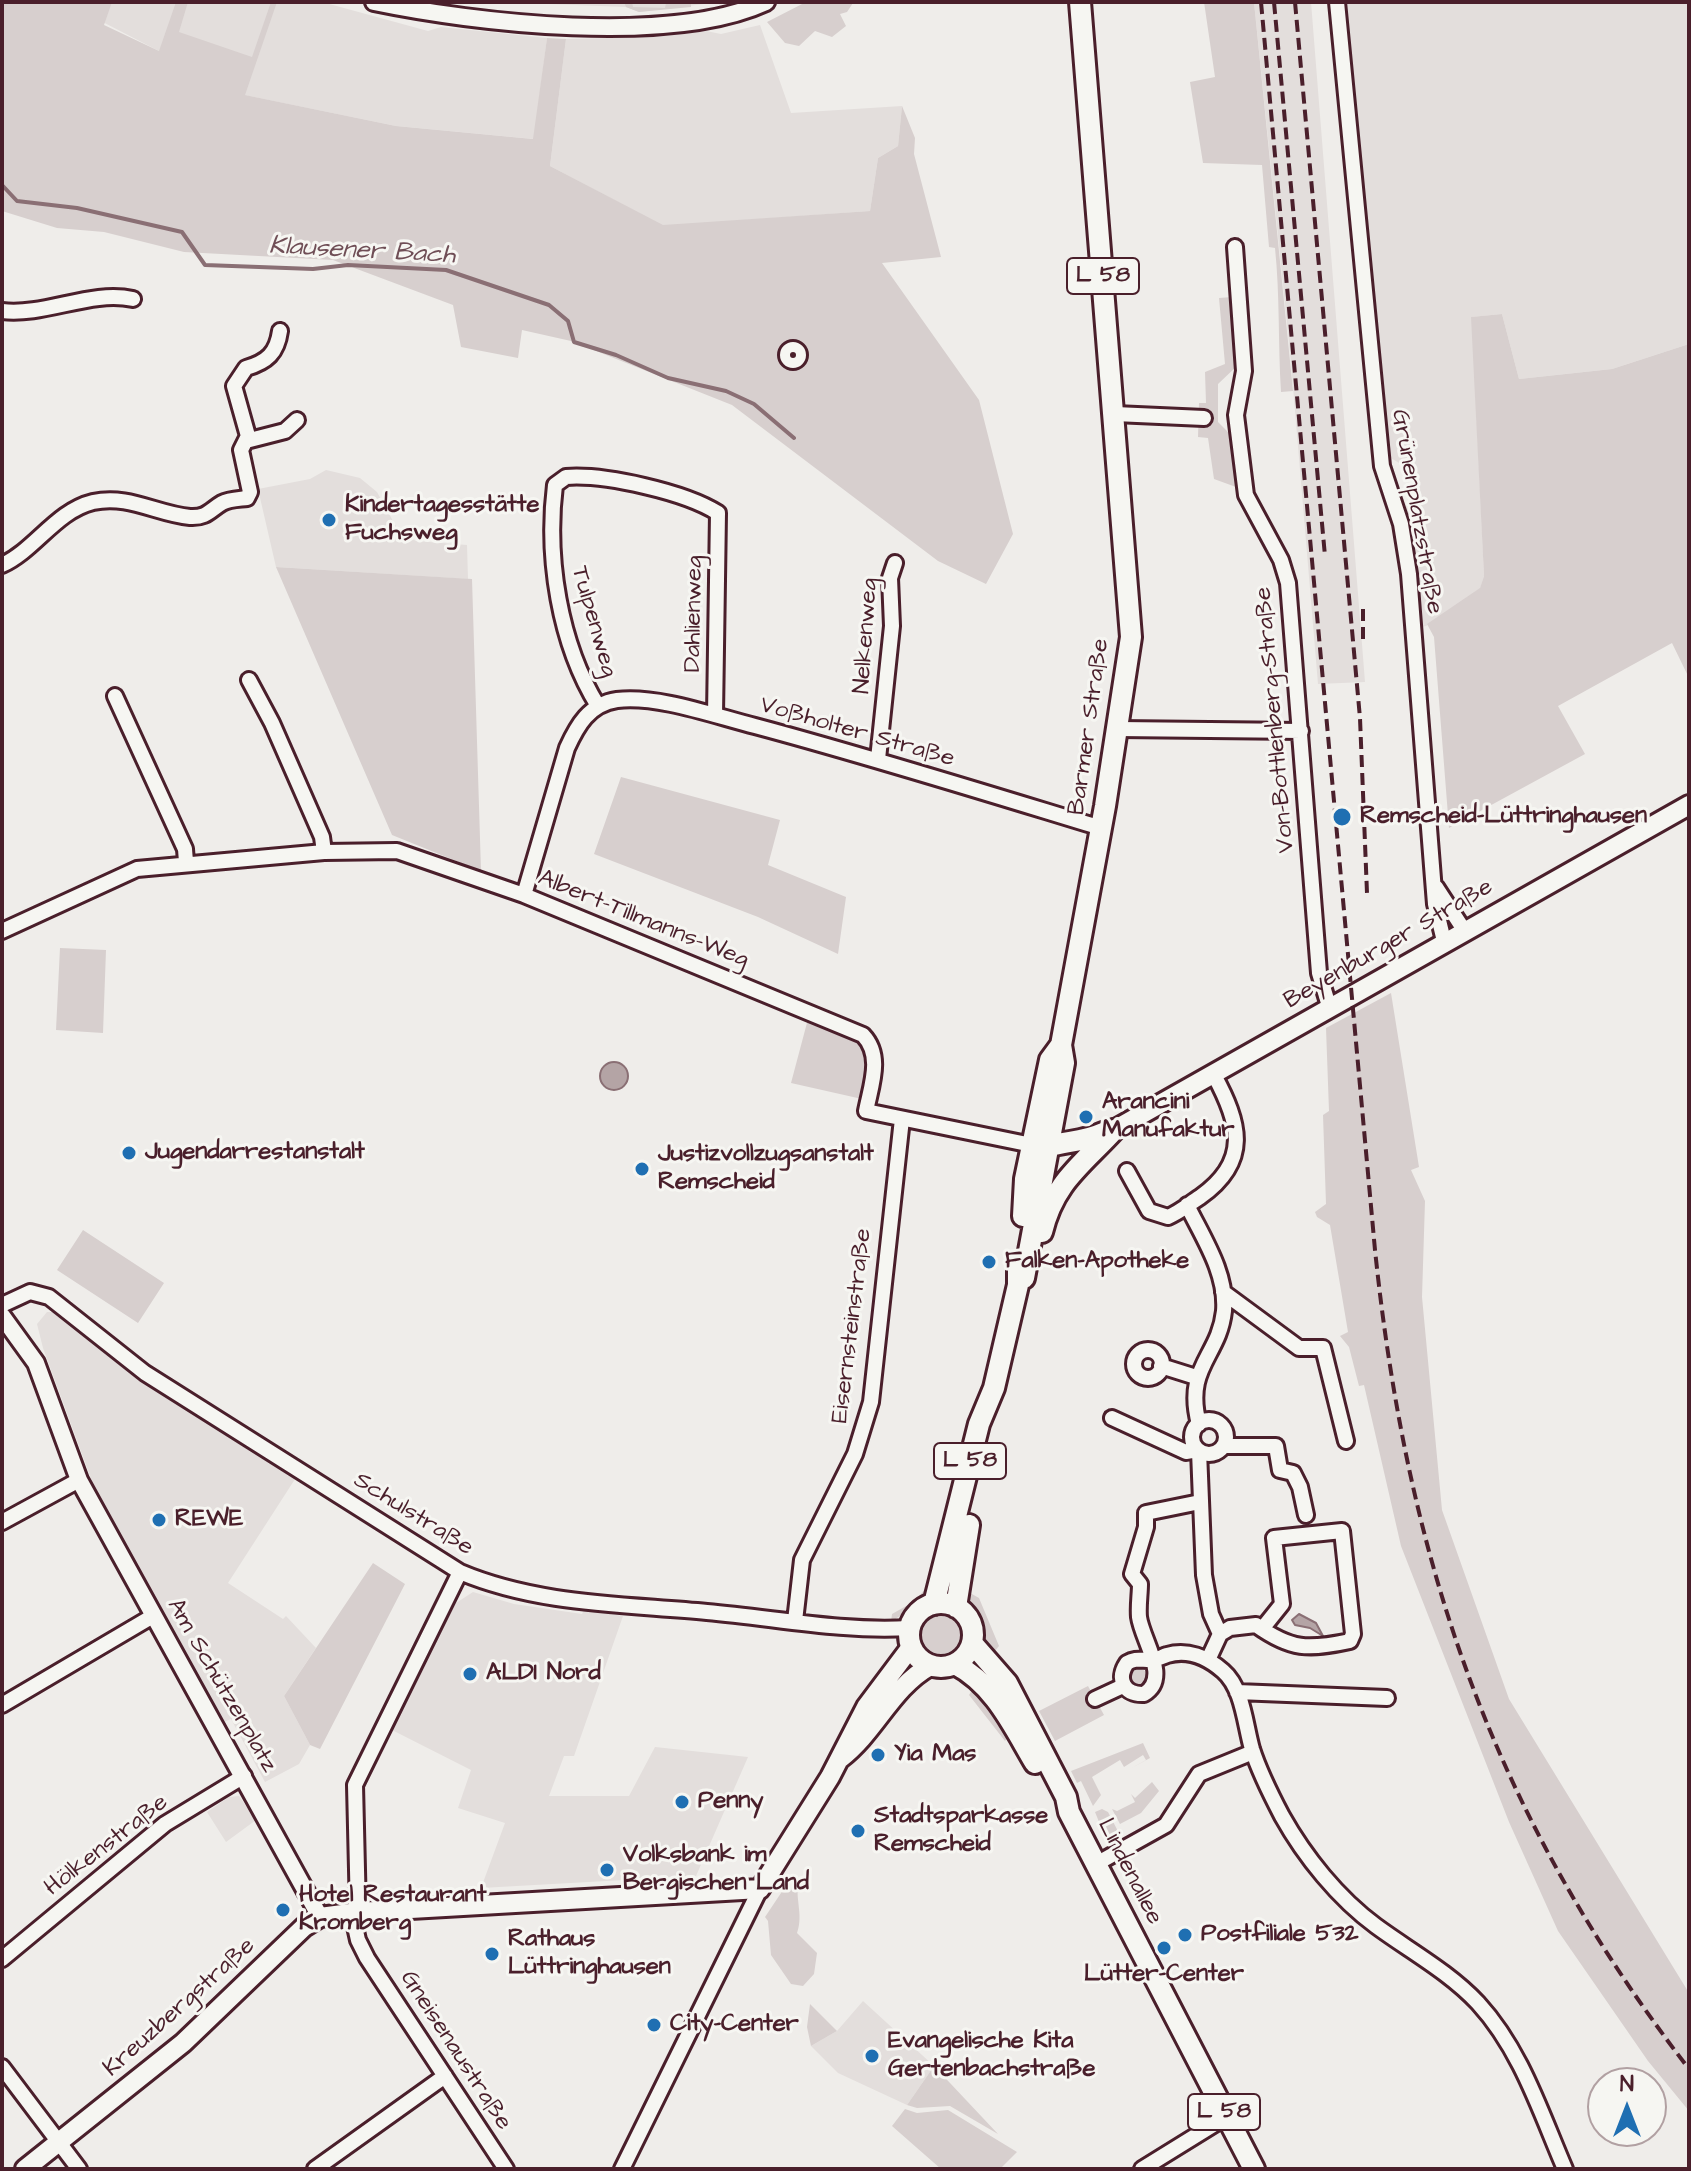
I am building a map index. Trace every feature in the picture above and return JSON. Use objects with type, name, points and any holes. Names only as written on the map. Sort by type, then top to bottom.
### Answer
[{"type":"main road","name":"Barmer Straße","points":[[934,1604],[979,1424],[992,1395],[1021,1282],[1050,1060],[1061,1045],[1118,729],[1131,637],[1080,2]]},
{"type":"main road","name":"Beyenburger Straße","points":[[1114,1130],[1689,805]]},
{"type":"main road","points":[[1039,1146],[1089,1140],[1114,1130]]},
{"type":"main road","points":[[1021,1282],[1034,1268],[1047,1214],[1056,1194],[1090,1151],[1114,1130]]},
{"type":"main road","points":[[1039,1146],[1064,1157],[1090,1151]]},
{"type":"main road","name":"Barmer Straße","points":[[956,1607],[990,1426],[992,1395]]},
{"type":"main road","points":[[320,1917],[355,1912],[760,1889],[768,1881],[841,1758],[848,1737],[910,1638],[921,1610],[934,1604],[956,1607],[969,1619],[972,1643],[955,1664],[930,1666],[910,1680],[859,1744],[841,1758]]},
{"type":"main road","points":[[910,1638],[930,1666]]},
{"type":"main road","name":"Lindenallee","points":[[972,1643],[1015,1696],[1066,1797],[1069,1812],[1254,2169]]},
{"type":"main road","name":"Lindenallee","points":[[955,1664],[976,1677],[991,1692],[1057,1800],[1069,1812]]},
{"type":"main road","name":"Kreuzbergstraße","points":[[25,2169],[183,2043],[294,1936],[320,1917]]},
{"type":"street","points":[[374,2],[496,22],[658,25],[716,16],[766,2]]},
{"type":"street","name":"Grünenplatzstraße","points":[[1337,2],[1382,466],[1401,524],[1409,574],[1436,913],[1444,941]]},
{"type":"street","name":"Von-Bottlenberg-Straße","points":[[1235,247],[1244,371],[1236,415],[1246,495],[1281,560],[1288,583],[1319,973],[1329,1006]]},
{"type":"street","points":[[2,311],[31,312],[115,295],[133,299]]},
{"type":"street","points":[[2,565],[18,557],[70,513],[93,502],[133,502],[192,517],[211,514],[223,503],[247,498],[250,492],[241,450],[246,441],[234,386],[246,368],[262,364],[271,355],[280,331]]},
{"type":"street","points":[[1115,414],[1204,418]]},
{"type":"street","points":[[246,441],[285,431],[297,420]]},
{"type":"street","name":"Tulpenweg","points":[[524,895],[567,748],[576,728],[598,706],[584,684],[557,584],[550,525],[555,485],[566,477],[579,476],[620,482],[705,505],[718,513]]},
{"type":"street","name":"Dahlienweg","points":[[715,715],[718,513]]},
{"type":"street","name":"Nelkenweg","points":[[878,759],[892,626],[890,578],[895,563]]},
{"type":"street","points":[[249,680],[316,822],[324,852]]},
{"type":"street","points":[[115,696],[185,849],[186,862]]},
{"type":"street","name":"Voßholter Straße","points":[[598,706],[633,700],[715,715],[878,759],[1101,828]]},
{"type":"street","points":[[1118,729],[1301,731]]},
{"type":"street","name":"Albert-Tillmanns-Weg","points":[[2,931],[125,873],[186,862],[324,852],[397,851],[524,895],[863,1035],[875,1057],[866,1111],[902,1119]]},
{"type":"street","name":"Grünenplatzstraße","points":[[1436,887],[1464,930]]},
{"type":"street","points":[[1127,1171],[1149,1211],[1168,1217],[1223,1179],[1235,1149],[1233,1110],[1214,1075]]},
{"type":"street","points":[[902,1119],[1039,1146]]},
{"type":"street","name":"Eisernsteinstraße","points":[[795,1621],[802,1560],[855,1454],[871,1402],[902,1119]]},
{"type":"street","points":[[1187,1205],[1217,1266],[1223,1292],[1222,1321],[1196,1377],[1194,1396],[1199,1424]]},
{"type":"street","points":[[1223,1292],[1299,1348],[1323,1348],[1346,1441]]},
{"type":"street","name":"Schulstraße","points":[[2,1305],[20,1293],[49,1297],[145,1373],[460,1572],[505,1589],[546,1597],[795,1621],[910,1638]]},
{"type":"street","name":"Am Schützenplatz","points":[[2,1316],[36,1363],[79,1480],[320,1917]]},
{"type":"street","points":[[1161,1366],[1196,1377]]},
{"type":"street","points":[[1112,1418],[1186,1452],[1198,1450],[1212,1454],[1224,1446],[1276,1446],[1280,1470],[1293,1473],[1300,1487],[1306,1515]]},
{"type":"street","points":[[1220,1634],[1205,1586],[1198,1450],[1192,1435],[1199,1424],[1210,1420],[1221,1425],[1226,1435],[1224,1446]]},
{"type":"street","points":[[2,1522],[79,1480]]},
{"type":"street","points":[[1123,1686],[1136,1694],[1151,1690],[1157,1676],[1139,1617],[1140,1584],[1132,1574],[1146,1527],[1146,1513],[1200,1502]]},
{"type":"street","points":[[1208,1660],[1220,1634],[1230,1628],[1256,1625],[1262,1629],[1287,1645],[1301,1647],[1350,1641],[1353,1634],[1350,1586],[1342,1531],[1274,1538],[1282,1604],[1262,1629]]},
{"type":"street","name":"Gneisenaustraße","points":[[460,1572],[355,1785],[355,1912],[358,1940],[367,1958],[506,2169]]},
{"type":"street","points":[[2,1705],[153,1616]]},
{"type":"street","points":[[1123,1686],[1122,1670],[1134,1659],[1151,1660],[1187,1652],[1208,1660],[1225,1673],[1237,1692],[1253,1752],[1282,1816],[1335,1889],[1373,1924],[1455,1982],[1502,2035],[1515,2053],[1565,2169]]},
{"type":"street","points":[[1095,1699],[1123,1686]]},
{"type":"street","points":[[1237,1692],[1387,1698]]},
{"type":"street","points":[[1096,1864],[1166,1825],[1199,1774],[1253,1752]]},
{"type":"street","name":"Hölkenstraße","points":[[2,1959],[165,1824],[244,1776]]},
{"type":"street","points":[[622,2169],[760,1889]]},
{"type":"street","points":[[2,2067],[79,2169]]},
{"type":"street","points":[[318,2168],[445,2076]]},
{"type":"street","points":[[1142,2169],[1226,2117]]},
{"type":"shaded area","points":[[2,2],[112,2],[104,25],[159,51],[176,2],[188,2],[179,32],[252,57],[271,2],[277,2],[245,95],[396,126],[533,139],[547,38],[566,39],[550,166],[663,225],[870,211],[878,158],[898,146],[902,106],[915,138],[914,154],[941,257],[882,263],[979,400],[1013,534],[986,584],[938,561],[732,405],[571,341],[522,330],[518,358],[461,347],[453,305],[333,260],[184,252],[104,232],[57,228],[2,211]]},
{"type":"shaded area","points":[[64,2],[322,2],[428,31],[441,27],[547,38],[534,139],[396,126],[244,95]]},
{"type":"shaded area","points":[[496,2],[720,2],[639,12],[626,7]]},
{"type":"shaded area","points":[[624,2],[632,2],[633,7],[665,8],[666,3],[691,2],[691,7],[639,12],[626,7]]},
{"type":"shaded area","points":[[806,2],[853,3],[847,12],[840,14],[846,26],[832,37],[815,31],[799,46],[785,43],[767,22]]},
{"type":"shaded area","points":[[1204,2],[1254,2],[1293,391],[1281,392],[1277,266],[1275,248],[1269,247],[1262,165],[1203,163],[1190,82],[1215,77]]},
{"type":"shaded area","points":[[1254,2],[1311,2],[1365,682],[1318,684],[1291,363]]},
{"type":"shaded area","points":[[1343,2],[1689,2],[1689,344],[1612,369],[1519,379],[1502,314],[1472,317],[1484,576],[1480,589],[1426,626],[1417,628],[1406,507],[1413,493],[1411,470],[1384,454]]},
{"type":"shaded area","points":[[760,25],[791,113],[902,106],[898,146],[878,158],[870,211],[663,226],[550,166],[566,39],[655,37],[706,31],[721,34]]},
{"type":"shaded area","points":[[1232,297],[1238,365],[1218,384],[1218,422],[1232,436],[1236,487],[1214,479],[1208,438],[1198,437],[1199,403],[1206,403],[1205,372],[1225,364],[1219,298]]},
{"type":"shaded area","points":[[1502,314],[1519,379],[1612,369],[1689,344],[1689,678],[1672,643],[1558,706],[1585,754],[1449,828],[1434,637],[1427,624],[1480,588],[1484,576],[1471,317]]},
{"type":"shaded area","name":"Kindertagesstätte Fuchsweg","points":[[326,470],[360,478],[377,492],[399,532],[416,541],[467,545],[468,579],[276,567],[258,489],[310,479]]},
{"type":"shaded area","points":[[276,567],[472,579],[481,871],[392,835]]},
{"type":"shaded area","points":[[621,777],[780,820],[768,865],[846,897],[838,954],[758,917],[594,854]]},
{"type":"shaded area","points":[[60,948],[106,950],[103,1033],[56,1030]]},
{"type":"shaded area","points":[[1391,993],[1419,1167],[1411,1170],[1425,1201],[1422,1297],[1442,1510],[1509,1699],[1689,1993],[1689,2111],[1667,2084],[1667,2067],[1653,2067],[1648,2061],[1558,1931],[1509,1822],[1401,1546],[1364,1385],[1359,1386],[1349,1347],[1340,1336],[1348,1332],[1330,1225],[1317,1217],[1315,1212],[1326,1204],[1323,1115],[1329,1111],[1326,1028]]},
{"type":"shaded area","points":[[808,1019],[859,1044],[866,1064],[862,1099],[791,1083]]},
{"type":"shaded area","points":[[614,1062],[624,1066],[628,1076],[624,1086],[614,1090],[604,1086],[600,1076],[604,1066]]},
{"type":"shaded area","points":[[83,1230],[164,1283],[138,1323],[57,1270]]},
{"type":"shaded area","points":[[47,1312],[58,1312],[297,1476],[228,1583],[283,1619],[286,1616],[316,1648],[284,1696],[310,1745],[299,1764],[265,1782],[231,1719],[224,1722],[93,1484],[43,1348],[37,1324]]},
{"type":"shaded area","points":[[373,1563],[405,1584],[320,1749],[310,1745],[284,1696]]},
{"type":"shaded area","points":[[931,1582],[928,1597],[891,1622],[892,1614],[915,1601]]},
{"type":"shaded area","points":[[963,1589],[979,1598],[999,1646],[989,1658]]},
{"type":"shaded area","points":[[473,1592],[514,1604],[582,1614],[584,1610],[623,1616],[574,1756],[564,1756],[549,1796],[629,1796],[655,1747],[748,1757],[696,1876],[481,1888],[505,1823],[458,1808],[471,1770],[392,1730],[456,1603]]},
{"type":"shaded area","points":[[941,1613],[957,1619],[963,1635],[957,1651],[941,1657],[925,1651],[919,1635],[925,1619]]},
{"type":"shaded area","points":[[1299,1614],[1316,1623],[1323,1636],[1310,1628],[1295,1625],[1292,1620]]},
{"type":"shaded area","points":[[1134,1668],[1142,1668],[1147,1677],[1145,1684],[1134,1686],[1129,1681],[1129,1673]]},
{"type":"shaded area","points":[[976,1684],[1009,1736],[1005,1741],[969,1695]]},
{"type":"shaded area","points":[[1088,1686],[1104,1715],[1055,1741],[1039,1711]]},
{"type":"shaded area","points":[[1143,1743],[1150,1758],[1130,1769],[1146,1760],[1143,1755],[1124,1767],[1120,1760],[1092,1777],[1101,1795],[1093,1806],[1081,1781],[1077,1783],[1071,1771]]},
{"type":"shaded area","points":[[1152,1782],[1159,1791],[1141,1813],[1120,1824],[1112,1809],[1117,1811],[1135,1802],[1131,1794],[1135,1798]]},
{"type":"shaded area","points":[[239,1796],[256,1820],[226,1842],[207,1812],[229,1797]]},
{"type":"shaded area","points":[[1102,1809],[1108,1812],[1122,1839],[1108,1844],[1095,1812]]},
{"type":"shaded area","points":[[793,1875],[799,1878],[800,1919],[797,1933],[817,1953],[814,1974],[803,1986],[791,1984],[771,1955],[765,1917]]},
{"type":"shaded area","name":"Evangelische Kita Gertenbachstraße","points":[[863,2001],[934,2066],[907,2105],[838,2073],[811,2046],[837,2031]]},
{"type":"shaded area","points":[[810,2004],[837,2031],[811,2046],[807,2027]]},
{"type":"shaded area","points":[[934,2066],[998,2134],[950,2106],[917,2108],[907,2105]]},
{"type":"shaded area","points":[[905,2109],[917,2113],[948,2110],[1017,2152],[1000,2169],[941,2169],[892,2126]]},
{"type":"waterway","name":"Klausener Bach","points":[[2,185],[17,201],[77,208],[182,232],[205,265],[313,269],[348,265],[446,270],[549,305],[568,321],[574,342],[616,355],[668,378],[726,391],[754,404],[794,438]]},
{"type":"railway","points":[[1261,2],[1375,1250],[1390,1366],[1411,1476],[1437,1581],[1471,1683],[1513,1782],[1562,1879],[1621,1974],[1689,2069]]},
{"type":"railway","points":[[1274,2],[1325,556]]},
{"type":"railway","points":[[1295,2],[1360,718],[1367,893]]},
{"type":"railway","points":[[1363,609],[1363,640]]},
{"type":"place","name":"Kindertagesstätte Fuchsweg","points":[[329,520]]},
{"type":"place","name":"Remscheid-Lüttringhausen","points":[[1342,817]]},
{"type":"place","name":"Arancini Manufaktur","points":[[1086,1117]]},
{"type":"place","name":"Jugendarrestanstalt","points":[[129,1153]]},
{"type":"place","name":"Justizvollzugsanstalt Remscheid","points":[[642,1169]]},
{"type":"place","name":"Falken-Apotheke","points":[[989,1262]]},
{"type":"place","name":"REWE","points":[[159,1520]]},
{"type":"place","name":"ALDI Nord","points":[[470,1674]]},
{"type":"place","name":"Yia Mas","points":[[878,1755]]},
{"type":"place","name":"Penny","points":[[682,1802]]},
{"type":"place","name":"Stadtsparkasse Remscheid","points":[[858,1831]]},
{"type":"place","name":"Volksbank im Bergischen Land","points":[[607,1870]]},
{"type":"place","name":"Hotel Restaurant Kromberg","points":[[283,1910]]},
{"type":"place","name":"Postfiliale 532","points":[[1185,1935]]},
{"type":"place","name":"Lütter-Center","points":[[1164,1948]]},
{"type":"place","name":"Rathaus Lüttringhausen","points":[[492,1954]]},
{"type":"place","name":"City-Center","points":[[654,2025]]},
{"type":"place","name":"Evangelische Kita Gertenbachstraße","points":[[872,2056]]}]
